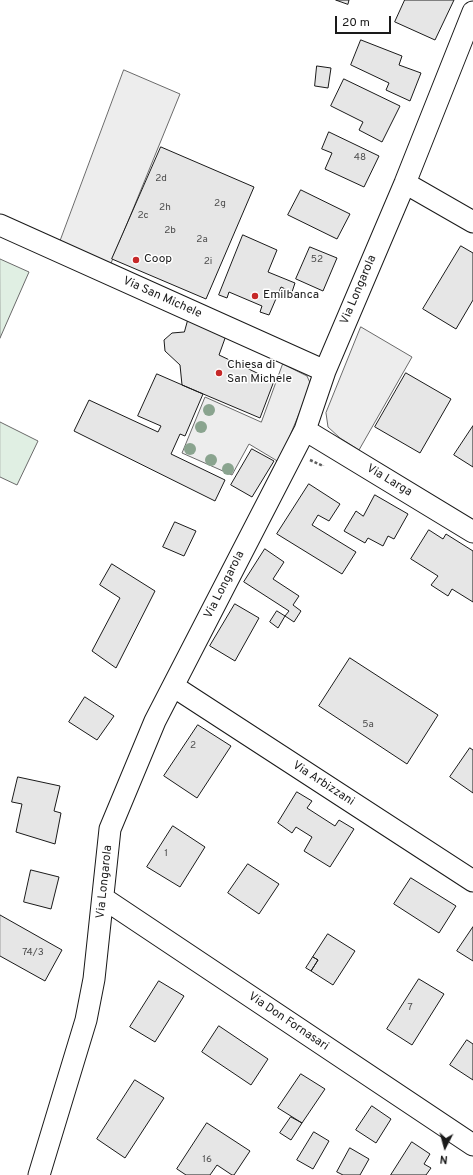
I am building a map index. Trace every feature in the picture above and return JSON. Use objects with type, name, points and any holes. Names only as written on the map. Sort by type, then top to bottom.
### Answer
[{"type":"street","name":"Via Longarola","points":[[39,1175],[86,1020],[94,979],[110,829],[155,721],[305,430],[325,371],[405,183],[473,12]]},
{"type":"street","points":[[405,183],[473,222]]},
{"type":"street","name":"Via San Michele","points":[[0,225],[325,371]]},
{"type":"street","name":"Via Larga","points":[[305,430],[473,532]]},
{"type":"street","name":"Via Arbizzani","points":[[173,686],[473,881]]},
{"type":"street","name":"Via Don Fornasari","points":[[103,898],[473,1145]]},
{"type":"green space","points":[[0,259],[29,272],[0,338]]},
{"type":"green space","points":[[0,422],[38,441],[17,485],[0,477]]},
{"type":"shaded area","points":[[124,70],[180,94],[107,273],[57,250]]},
{"type":"shaded area","points":[[361,327],[412,357],[359,450],[340,438],[328,427],[326,413]]},
{"type":"shaded area","points":[[283,364],[307,376],[311,385],[279,462],[249,444],[232,475],[182,453],[205,397],[261,422]]},
{"type":"building","points":[[336,0],[349,0],[348,4]]},
{"type":"building","points":[[405,0],[454,0],[435,40],[395,22]]},
{"type":"building","points":[[361,40],[402,56],[399,65],[421,73],[410,101],[386,90],[389,83],[351,65]]},
{"type":"building","points":[[317,66],[331,68],[328,88],[315,86]]},
{"type":"building","points":[[344,79],[400,106],[382,142],[359,130],[363,122],[331,106]]},
{"type":"building","points":[[329,132],[379,156],[364,187],[325,169],[332,153],[322,149]]},
{"type":"building","points":[[161,147],[254,187],[206,299],[112,259]]},
{"type":"building","points":[[301,190],[350,214],[337,239],[288,215]]},
{"type":"building","points":[[243,235],[277,250],[268,272],[295,283],[292,292],[281,287],[269,315],[260,312],[262,306],[229,292],[227,298],[219,295]]},
{"type":"building","points":[[461,246],[473,253],[473,300],[456,329],[423,309]]},
{"type":"building","points":[[310,247],[337,258],[323,291],[296,279]]},
{"type":"building","name":"Chiesa di San Michele","points":[[190,313],[228,330],[219,355],[274,381],[260,418],[182,385],[180,365],[165,351],[164,340],[172,333],[184,332]]},
{"type":"building","points":[[406,373],[451,399],[420,453],[375,427]]},
{"type":"building","points":[[157,374],[203,394],[185,436],[180,434],[171,454],[225,480],[215,501],[74,431],[89,400],[158,432],[161,426],[138,416]]},
{"type":"building","points":[[473,426],[473,467],[454,455]]},
{"type":"building","points":[[252,449],[274,461],[252,497],[231,485]]},
{"type":"building","points":[[309,484],[340,504],[329,521],[318,515],[312,525],[356,552],[342,574],[277,534]]},
{"type":"building","points":[[375,495],[408,514],[394,539],[388,536],[383,546],[368,538],[365,543],[344,531],[356,511],[363,516]]},
{"type":"building","points":[[175,522],[196,531],[184,556],[163,547]]},
{"type":"building","points":[[429,530],[443,539],[446,534],[473,551],[473,602],[452,589],[448,596],[431,585],[438,576],[411,559]]},
{"type":"building","points":[[265,549],[284,562],[273,579],[299,596],[293,605],[301,611],[294,622],[285,616],[289,611],[244,582]]},
{"type":"building","points":[[112,564],[155,591],[116,668],[92,651],[120,598],[100,585]]},
{"type":"building","points":[[235,604],[259,618],[235,661],[210,646]]},
{"type":"building","points":[[277,611],[285,616],[278,628],[270,622]]},
{"type":"building","points":[[350,658],[438,715],[407,764],[319,706]]},
{"type":"building","points":[[85,697],[114,716],[97,740],[69,722]]},
{"type":"building","points":[[198,725],[231,746],[197,798],[164,776]]},
{"type":"building","points":[[470,748],[473,750],[473,793],[450,777]]},
{"type":"building","points":[[18,777],[60,786],[54,811],[61,813],[55,844],[16,832],[22,804],[12,802]]},
{"type":"building","points":[[297,792],[312,801],[307,808],[335,826],[339,820],[354,829],[330,867],[304,851],[312,837],[296,827],[292,833],[278,823]]},
{"type":"building","points":[[173,826],[205,847],[180,887],[147,867]]},
{"type":"building","points":[[248,864],[279,884],[259,914],[228,893]]},
{"type":"building","points":[[31,870],[59,877],[51,909],[24,902]]},
{"type":"building","points":[[411,878],[456,906],[439,933],[394,904]]},
{"type":"building","points":[[0,915],[62,950],[45,981],[0,956]]},
{"type":"building","points":[[473,927],[473,961],[457,951]]},
{"type":"building","points":[[328,934],[355,951],[333,985],[311,971],[318,960],[313,957]]},
{"type":"building","points":[[313,957],[318,960],[311,971],[306,968]]},
{"type":"building","points":[[419,979],[444,994],[412,1045],[387,1029]]},
{"type":"building","points":[[159,981],[184,996],[155,1042],[130,1027]]},
{"type":"building","points":[[219,1026],[268,1059],[251,1085],[202,1052]]},
{"type":"building","points":[[467,1040],[473,1044],[473,1080],[450,1065]]},
{"type":"building","points":[[301,1074],[325,1089],[302,1123],[278,1108]]},
{"type":"building","points":[[135,1080],[164,1098],[125,1158],[97,1139]]},
{"type":"building","points":[[372,1106],[391,1119],[376,1143],[356,1130]]},
{"type":"building","points":[[291,1117],[302,1123],[291,1140],[280,1133]]},
{"type":"building","points":[[207,1123],[250,1151],[234,1175],[217,1165],[210,1175],[186,1175],[177,1169]]},
{"type":"building","points":[[314,1132],[329,1141],[313,1169],[297,1160]]},
{"type":"building","points":[[412,1142],[430,1154],[424,1164],[431,1168],[426,1175],[391,1175]]},
{"type":"building","points":[[350,1148],[369,1159],[360,1175],[343,1175],[337,1172]]},
{"type":"place","name":"Coop","points":[[136,260]]},
{"type":"place","name":"Emilbanca","points":[[255,296]]},
{"type":"place","name":"Chiesa di San Michele","points":[[219,373]]}]
